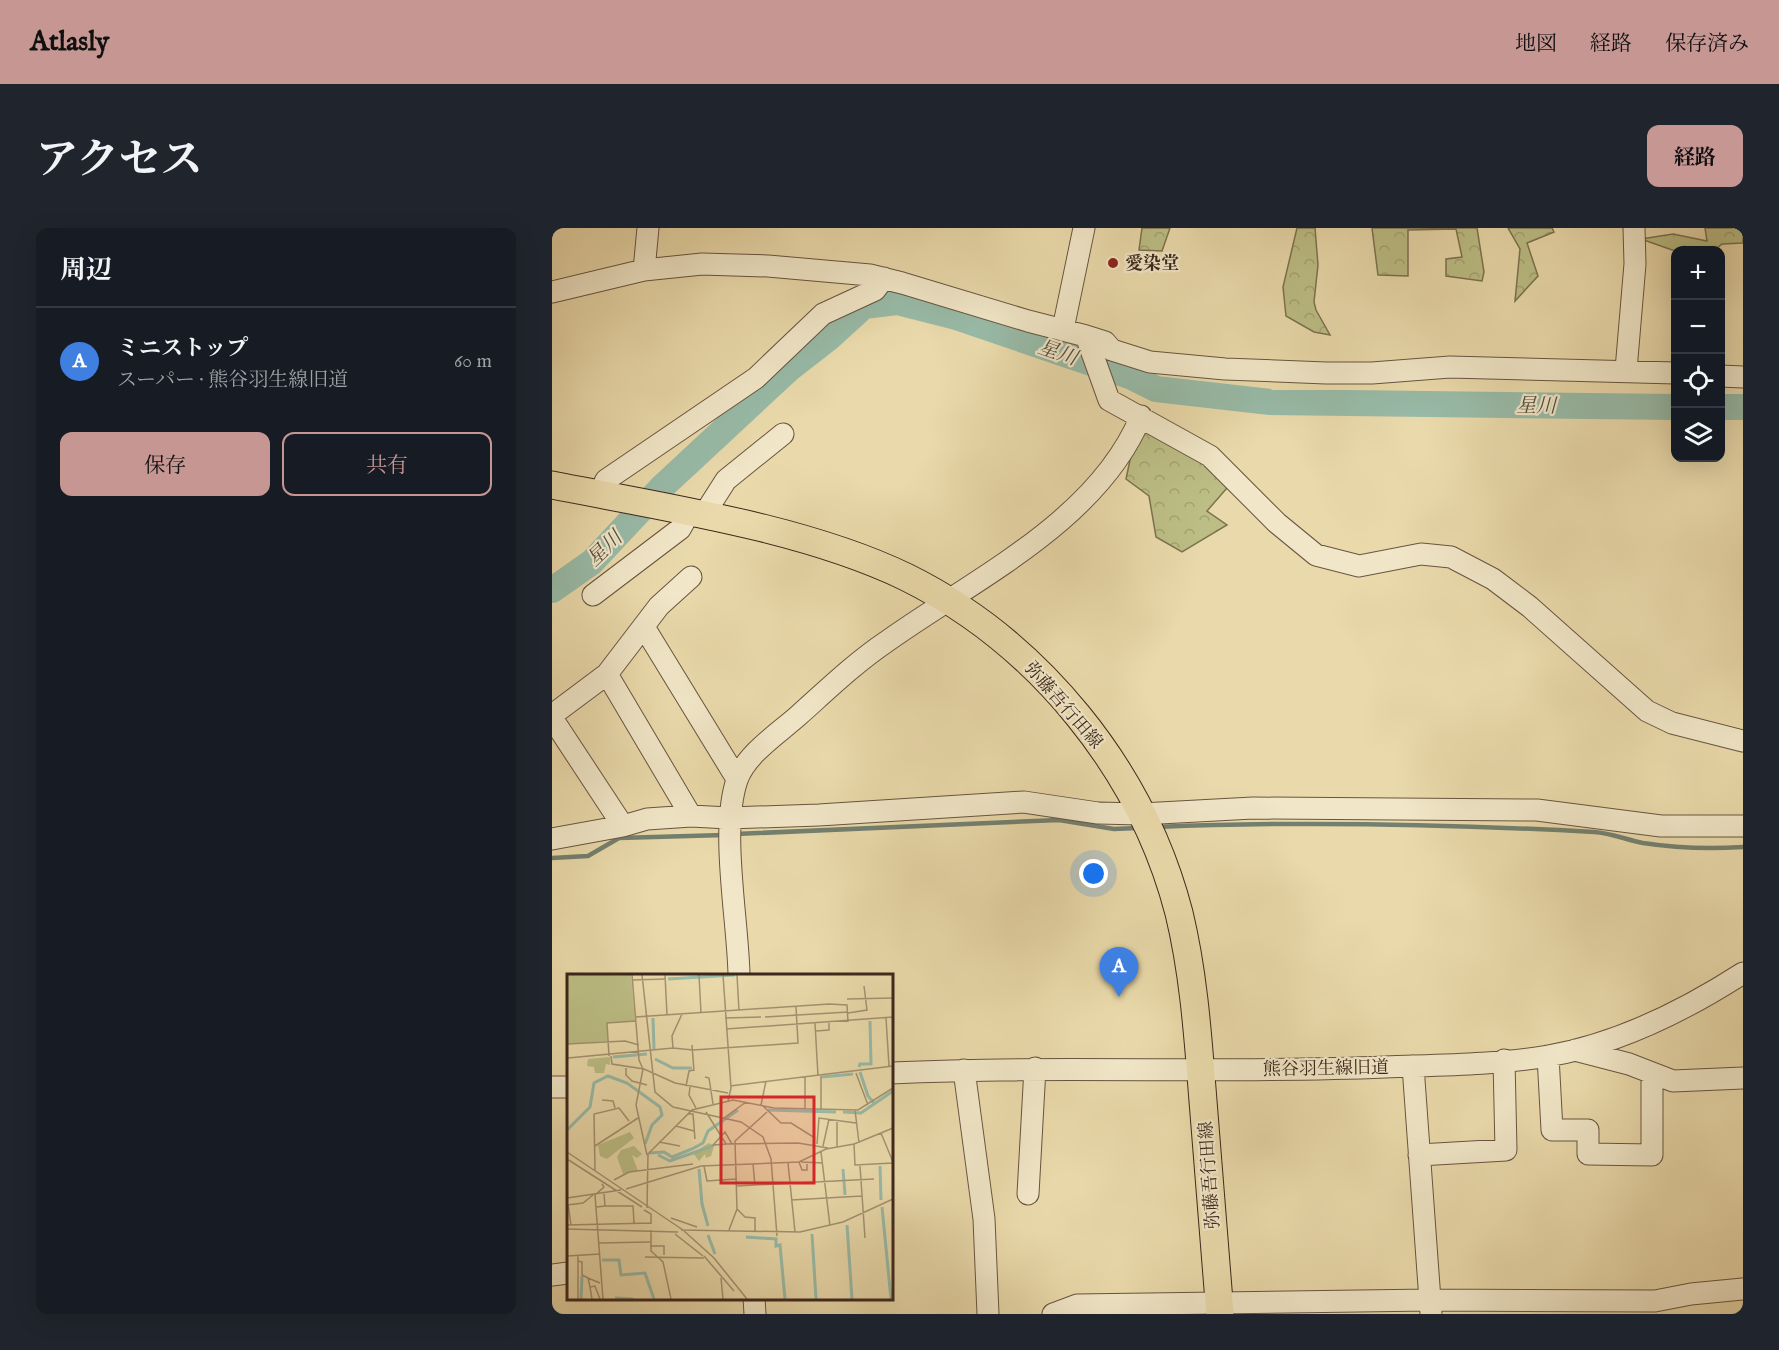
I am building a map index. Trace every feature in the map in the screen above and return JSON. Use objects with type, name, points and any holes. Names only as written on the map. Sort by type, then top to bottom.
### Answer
[{"type":"main road","name":"弥藤吾行田線","points":[[552,485],[690,513],[811,543],[905,576],[947,600],[1020,654],[1057,691],[1088,728],[1116,768],[1141,814],[1163,866],[1178,912],[1196,1009],[1219,1309]]},
{"type":"street","points":[[644,270],[648,228]]},
{"type":"street","points":[[1063,330],[1084,228]]},
{"type":"street","points":[[1626,370],[1635,264],[1634,228]]},
{"type":"street","points":[[552,292],[644,270],[702,264],[768,266],[884,279],[1087,336],[1105,342],[1112,350],[1150,362],[1279,372],[1372,373],[1450,367],[1671,373]]},
{"type":"street","points":[[604,495],[606,480],[756,378],[823,314],[875,290],[884,279]]},
{"type":"street","points":[[1087,336],[1109,400],[1210,456],[1277,522],[1316,555],[1359,566],[1421,554],[1451,556],[1492,579],[1530,607],[1645,721],[1672,723],[1743,741]]},
{"type":"street","points":[[1725,376],[1743,377]]},
{"type":"street","points":[[739,974],[729,818],[737,779],[757,752],[884,643],[1042,535],[1089,497],[1121,455],[1141,416]]},
{"type":"street","points":[[593,595],[680,529],[690,513],[726,480],[783,434]]},
{"type":"street","points":[[623,826],[552,716],[607,674],[659,606],[691,577]]},
{"type":"street","points":[[644,627],[737,779]]},
{"type":"street","points":[[607,674],[691,816]]},
{"type":"street","points":[[554,836],[623,826],[647,819],[691,816],[729,818],[1024,802],[1098,813],[1141,814],[1253,808],[1537,810],[1661,826],[1743,826]]},
{"type":"street","name":"熊谷羽生線旧道","points":[[892,1073],[1035,1068],[1201,1071],[1413,1066],[1548,1056],[1575,1050],[1654,1022],[1703,999],[1743,973]]},
{"type":"street","points":[[1575,1050],[1673,1081],[1743,1078]]},
{"type":"street","points":[[1548,1056],[1552,1130],[1588,1130],[1588,1154],[1652,1155],[1652,1073]]},
{"type":"street","points":[[1419,1155],[1506,1150],[1504,1060]]},
{"type":"street","points":[[1413,1066],[1430,1307]]},
{"type":"street","points":[[1028,1194],[1035,1068]]},
{"type":"street","points":[[964,1070],[984,1219],[988,1314]]},
{"type":"street","points":[[552,1275],[567,1273]]},
{"type":"street","points":[[1053,1314],[1077,1305],[1219,1309],[1430,1307],[1655,1301],[1691,1294],[1743,1289]]},
{"type":"street","points":[[754,1299],[755,1314]]},
{"type":"green space","points":[[1142,228],[1170,228],[1162,251],[1139,250]]},
{"type":"green space","points":[[1297,228],[1315,228],[1318,265],[1314,302],[1330,335],[1314,332],[1286,316],[1283,287]]},
{"type":"green space","points":[[1372,228],[1477,228],[1484,272],[1482,281],[1446,276],[1446,259],[1462,257],[1456,229],[1408,230],[1408,276],[1378,275]]},
{"type":"green space","points":[[1508,228],[1552,228],[1554,232],[1527,243],[1538,276],[1515,301],[1520,249]]},
{"type":"green space","points":[[1705,228],[1743,228],[1743,243],[1720,246],[1671,246],[1671,250],[1641,239],[1673,234],[1707,241]]},
{"type":"green space","points":[[1138,422],[1234,480],[1207,511],[1227,525],[1182,552],[1156,537],[1149,496],[1126,479]]},
{"type":"waterway","name":"星川","points":[[552,590],[592,562],[661,488],[789,369],[830,337],[864,306],[897,302],[956,317],[1132,377],[1156,389],[1270,402],[1671,407]]},
{"type":"waterway","name":"星川","points":[[1725,407],[1743,407]]},
{"type":"waterway","points":[[736,834],[1059,820],[1114,829],[1137,828]]},
{"type":"waterway","points":[[1157,827],[1321,824],[1485,827],[1600,833],[1643,843],[1680,847],[1743,847]]},
{"type":"waterway","points":[[552,858],[588,856],[619,838],[724,835]]},
{"type":"place","name":"愛染堂","points":[[1113,263]]},
{"type":"place","name":"ミニストップ","points":[[1119,997]]}]
